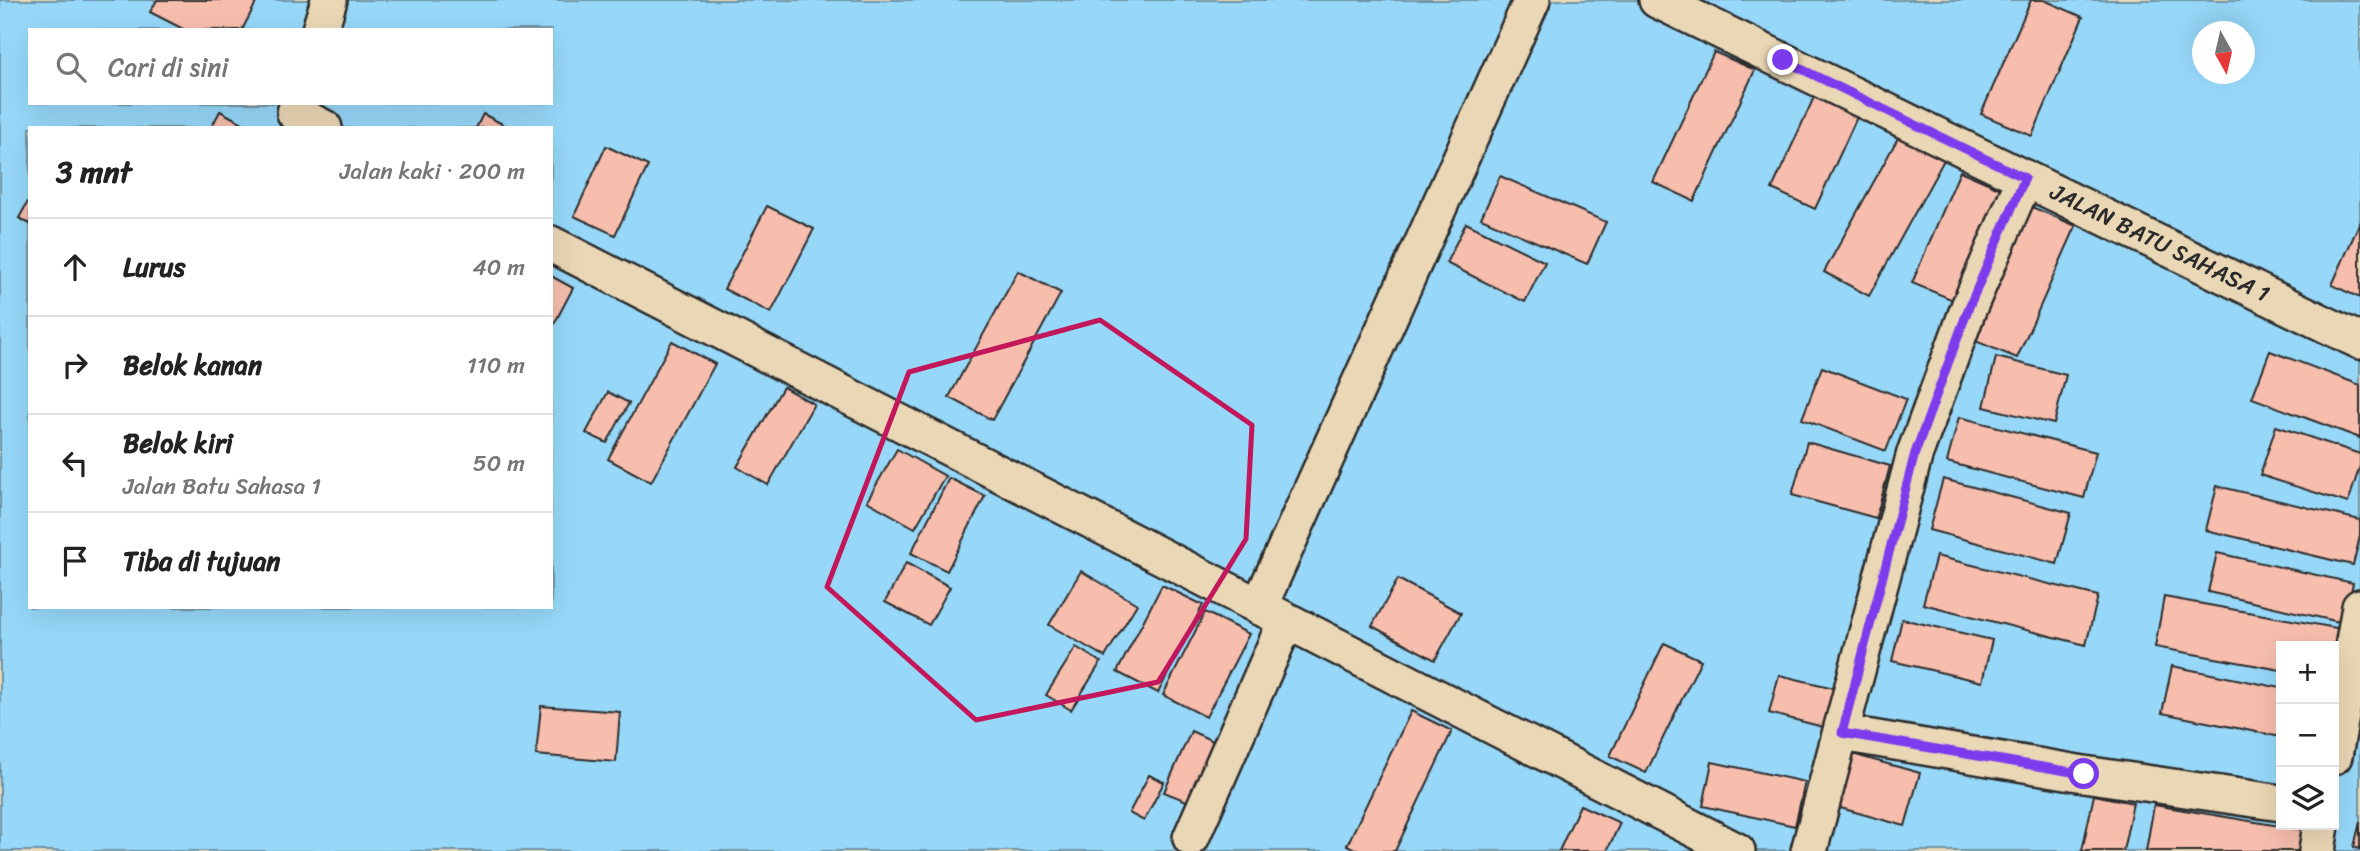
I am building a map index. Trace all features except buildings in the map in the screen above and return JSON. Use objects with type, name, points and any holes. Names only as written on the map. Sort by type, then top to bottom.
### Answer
[{"type":"street","points":[[321,28],[329,0]]},
{"type":"street","points":[[1191,838],[1272,614],[1532,0]]},
{"type":"street","name":"JALAN BATU SAHASA 1","points":[[1657,0],[2360,341]]},
{"type":"street","points":[[1810,851],[1915,453],[1969,307],[2025,178]]},
{"type":"street","points":[[553,245],[1737,851]]},
{"type":"street","points":[[2339,727],[2360,607]]},
{"type":"street","points":[[1842,733],[2084,774],[2276,802]]},
{"type":"street","points":[[2318,851],[2320,830]]},
{"type":"highlighted area","points":[[1100,320],[1252,425],[1246,539],[1158,682],[976,720],[827,587],[909,372]]},
{"type":"water","points":[[0,0],[2360,0],[2360,851],[0,851]]},
{"type":"route","points":[[1783,60],[2025,178],[1969,307],[1915,453],[1842,733],[2084,774]]}]
